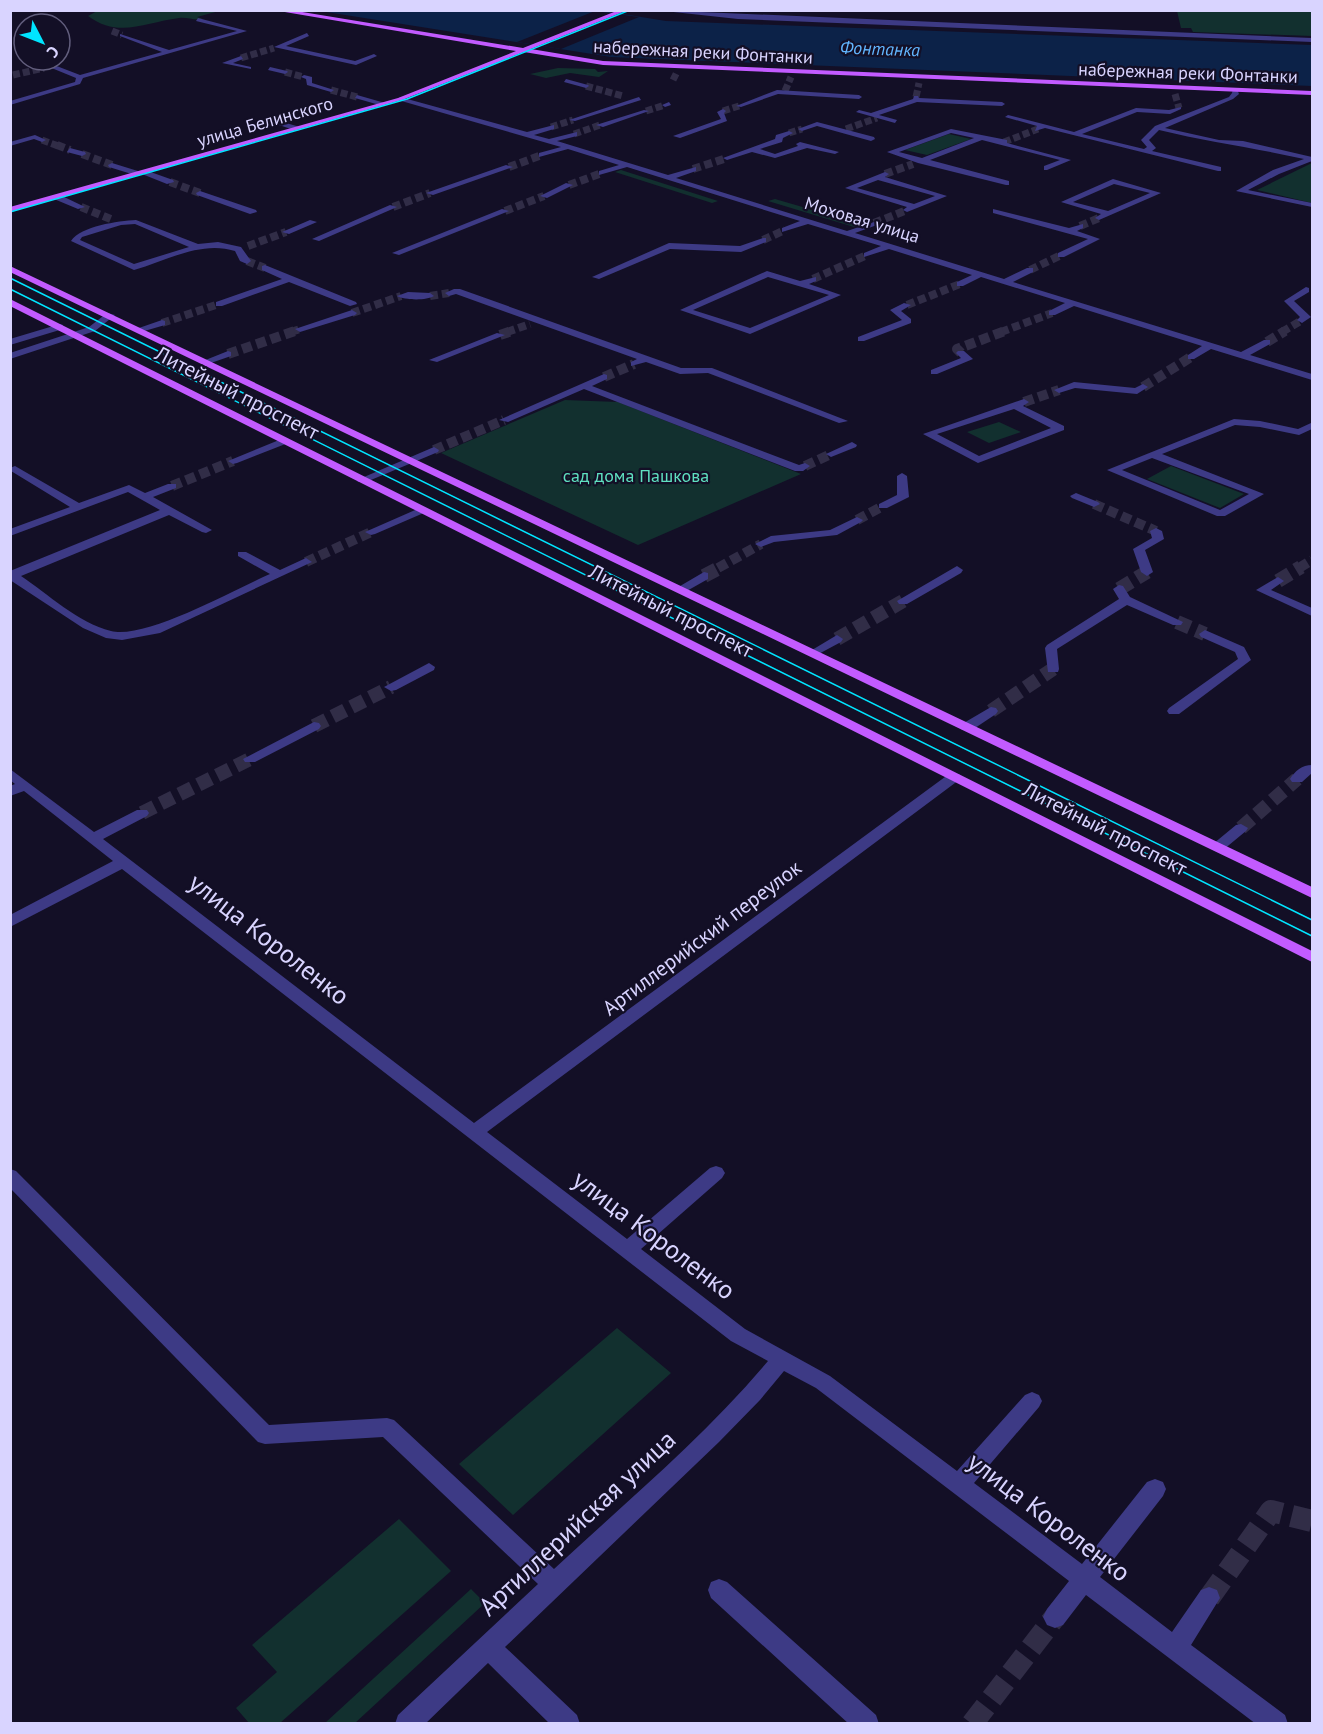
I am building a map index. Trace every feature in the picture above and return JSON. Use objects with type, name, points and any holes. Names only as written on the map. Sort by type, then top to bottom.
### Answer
[{"type":"main road","name":"набережная реки Фонтанки","points":[[276,10],[603,63],[677,69],[1174,90],[1312,93]]},
{"type":"main road","name":"улица Белинского","points":[[10,210],[400,99],[625,10]]},
{"type":"main road","name":"Литейный проспект","points":[[10,268],[208,361],[1312,893]]},
{"type":"main road","name":"Литейный проспект","points":[[10,302],[1312,957]]},
{"type":"street","name":"набережная реки Фонтанки","points":[[658,10],[1158,30],[1312,40]]},
{"type":"street","points":[[66,72],[80,77],[244,31],[198,20]]},
{"type":"street","points":[[122,35],[168,52]]},
{"type":"street","points":[[307,35],[277,47],[356,63],[374,56]]},
{"type":"street","points":[[242,58],[225,63],[249,68]]},
{"type":"street","points":[[270,69],[285,72]]},
{"type":"street","points":[[304,76],[310,78],[309,84],[331,90]]},
{"type":"street","points":[[10,103],[78,83],[80,77]]},
{"type":"street","points":[[566,81],[586,86]]},
{"type":"street","points":[[1145,151],[1152,148],[1145,140],[1158,128],[1232,98],[1236,94],[1234,90]]},
{"type":"street","points":[[739,106],[777,92],[859,97]]},
{"type":"street","points":[[573,120],[639,99],[623,96]]},
{"type":"street","points":[[357,97],[383,104]]},
{"type":"street","points":[[876,117],[916,98],[1002,104]]},
{"type":"street","name":"Моховая улица","points":[[400,99],[549,141],[1312,376]]},
{"type":"street","points":[[1075,134],[1136,110],[1170,112],[1179,108]]},
{"type":"street","points":[[600,125],[646,111]]},
{"type":"street","points":[[677,136],[725,120],[720,112],[723,111]]},
{"type":"street","points":[[859,112],[894,121]]},
{"type":"street","points":[[1008,117],[1041,128],[1075,134],[1218,169]]},
{"type":"street","points":[[272,121],[297,129]]},
{"type":"street","points":[[802,129],[817,124],[871,139]]},
{"type":"street","points":[[526,135],[551,127]]},
{"type":"street","points":[[1158,128],[1219,142],[1243,142],[1312,159]]},
{"type":"street","points":[[1006,183],[891,152],[951,131],[1067,160],[1047,168]]},
{"type":"street","points":[[779,140],[779,137],[789,133]]},
{"type":"street","points":[[549,141],[574,134]]},
{"type":"street","points":[[10,144],[35,137],[42,140]]},
{"type":"street","points":[[913,164],[982,138]]},
{"type":"street","points":[[728,158],[779,140],[835,152]]},
{"type":"street","points":[[752,149],[775,156],[808,145]]},
{"type":"street","points":[[542,155],[568,147]]},
{"type":"street","points":[[70,150],[82,154]]},
{"type":"street","points":[[1312,159],[1276,172],[1240,191],[1312,205]]},
{"type":"street","points":[[112,165],[170,182]]},
{"type":"street","points":[[602,173],[627,165]]},
{"type":"street","points":[[430,193],[509,167]]},
{"type":"street","points":[[669,178],[693,169]]},
{"type":"street","points":[[881,176],[943,196],[910,208],[849,188],[881,176]]},
{"type":"street","points":[[1099,218],[1109,214],[1128,205],[1157,193],[1113,181],[1065,202],[1109,214]]},
{"type":"street","points":[[544,196],[569,184]]},
{"type":"street","points":[[200,193],[253,213]]},
{"type":"street","points":[[57,197],[81,207]]},
{"type":"street","points":[[316,239],[393,207]]},
{"type":"street","points":[[396,253],[505,211]]},
{"type":"street","points":[[996,211],[1096,239],[1061,255]]},
{"type":"street","points":[[785,230],[807,221]]},
{"type":"street","points":[[197,247],[136,222],[117,222],[79,235],[75,240],[134,267],[208,244],[243,248],[243,259],[248,261]]},
{"type":"street","points":[[286,232],[313,222]]},
{"type":"street","points":[[848,233],[873,223]]},
{"type":"street","points":[[1070,231],[1080,226]]},
{"type":"street","points":[[596,277],[669,246],[741,249],[763,240]]},
{"type":"street","points":[[867,255],[889,246]]},
{"type":"street","points":[[265,268],[352,308],[300,329]]},
{"type":"street","points":[[1005,282],[1030,270]]},
{"type":"street","points":[[801,284],[837,296],[750,331],[684,310],[767,274],[801,284],[813,279]]},
{"type":"street","points":[[960,284],[981,274]]},
{"type":"street","points":[[219,304],[288,280]]},
{"type":"street","points":[[1306,290],[1288,301],[1307,319]]},
{"type":"street","points":[[449,293],[457,291],[533,323],[555,325],[680,371],[710,370],[843,421]]},
{"type":"street","points":[[401,296],[406,294],[420,298],[430,296]]},
{"type":"street","points":[[1052,313],[1073,303]]},
{"type":"street","points":[[861,339],[908,321],[895,310],[907,305]]},
{"type":"street","points":[[10,356],[92,329],[110,315]]},
{"type":"street","points":[[141,329],[162,323]]},
{"type":"street","points":[[10,342],[60,327]]},
{"type":"street","points":[[434,360],[500,335]]},
{"type":"street","points":[[1243,355],[1267,342]]},
{"type":"street","points":[[1191,357],[1210,345]]},
{"type":"street","points":[[934,372],[968,359],[961,353]]},
{"type":"street","points":[[208,361],[228,354]]},
{"type":"street","points":[[634,364],[646,359]]},
{"type":"street","points":[[504,420],[604,377]]},
{"type":"street","points":[[1059,390],[1074,385],[1137,391],[1143,387]]},
{"type":"street","points":[[584,386],[799,469],[805,466]]},
{"type":"street","points":[[1019,403],[1060,428],[978,460],[928,434],[971,419],[1019,403]]},
{"type":"street","points":[[1152,454],[1258,494],[1221,514],[1112,470],[1152,454],[1234,422],[1260,424],[1299,432],[1311,426]]},
{"type":"street","points":[[233,461],[284,441]]},
{"type":"street","points":[[831,454],[852,445]]},
{"type":"street","points":[[362,480],[434,450]]},
{"type":"street","points":[[15,469],[78,507]]},
{"type":"street","points":[[884,506],[903,496],[902,476]]},
{"type":"street","points":[[144,496],[172,486]]},
{"type":"street","points":[[10,533],[129,488],[206,530]]},
{"type":"street","points":[[1076,496],[1094,504]]},
{"type":"street","points":[[11,575],[170,510]]},
{"type":"street","points":[[371,532],[422,510]]},
{"type":"street","points":[[761,544],[771,539],[833,532],[857,520]]},
{"type":"street","points":[[1147,572],[1139,549],[1158,539],[1156,531]]},
{"type":"street","points":[[242,554],[279,574]]},
{"type":"street","points":[[11,575],[96,630],[112,635],[134,635],[156,630],[306,562]]},
{"type":"street","points":[[903,601],[957,570]]},
{"type":"street","points":[[681,589],[704,576]]},
{"type":"street","points":[[1278,581],[1262,590],[1312,612]]},
{"type":"street","points":[[1053,669],[1051,648],[1123,594],[1177,622]]},
{"type":"street","points":[[1174,711],[1245,660],[1240,650],[1205,634]]},
{"type":"street","points":[[813,653],[837,639]]},
{"type":"street","points":[[391,687],[429,667]]},
{"type":"street","points":[[967,727],[991,711]]},
{"type":"street","points":[[250,759],[314,726]]},
{"type":"street","points":[[1297,779],[1308,769],[1312,769]]},
{"type":"street","name":"улица Короленко","points":[[10,773],[92,839],[738,1335],[823,1382],[1276,1724]]},
{"type":"street","name":"Артиллерийский переулок","points":[[474,1132],[954,777]]},
{"type":"street","points":[[10,792],[25,785]]},
{"type":"street","points":[[92,839],[142,813]]},
{"type":"street","points":[[1218,847],[1241,828]]},
{"type":"street","points":[[10,922],[123,862]]},
{"type":"street","points":[[627,1250],[716,1173]]},
{"type":"street","points":[[10,1176],[265,1435],[387,1427],[554,1584]]},
{"type":"street","name":"Артиллерийская улица","points":[[407,1724],[712,1435],[753,1394],[782,1359]]},
{"type":"street","points":[[958,1485],[1032,1401]]},
{"type":"street","points":[[1055,1617],[1155,1489]]},
{"type":"street","points":[[719,1590],[867,1724]]},
{"type":"street","points":[[1175,1648],[1209,1598]]},
{"type":"street","points":[[488,1647],[568,1724]]},
{"type":"green space","points":[[99,10],[219,11],[197,17],[203,19],[179,18],[122,28],[99,23],[88,16]]},
{"type":"green space","points":[[1177,11],[1312,11],[1312,36],[1193,32],[1191,28],[1181,28]]},
{"type":"green space","points":[[558,68],[608,71],[599,77],[570,73],[546,78],[530,74]]},
{"type":"green space","points":[[949,134],[971,139],[927,155],[905,150]]},
{"type":"green space","points":[[1312,163],[1312,203],[1257,190]]},
{"type":"green space","points":[[621,170],[718,201],[712,203],[615,172]]},
{"type":"green space","points":[[775,199],[861,224],[854,227],[768,201]]},
{"type":"green space","name":"сад дома Пашкова","points":[[565,400],[618,402],[801,474],[638,545],[441,453]]},
{"type":"green space","points":[[999,422],[1021,432],[989,443],[967,432]]},
{"type":"green space","points":[[1171,466],[1244,494],[1220,508],[1147,479]]},
{"type":"green space","points":[[617,1328],[671,1373],[513,1515],[459,1464]]},
{"type":"green space","points":[[399,1519],[451,1571],[280,1723],[249,1723],[236,1708],[277,1672],[252,1645]]},
{"type":"green space","points":[[471,1589],[485,1603],[355,1723],[325,1723]]},
{"type":"water","name":"Фонтанка","points":[[598,10],[666,21],[1312,45],[1312,86],[611,57],[320,11]]},
{"type":"pier","points":[[595,11],[639,17],[561,49],[517,42]]},
{"type":"tunnel","points":[[112,31],[122,35]]},
{"type":"tunnel","points":[[241,58],[274,48]]},
{"type":"tunnel","points":[[13,75],[26,72]]},
{"type":"tunnel","points":[[285,72],[304,77]]},
{"type":"tunnel","points":[[673,80],[677,72]]},
{"type":"tunnel","points":[[785,91],[791,77]]},
{"type":"tunnel","points":[[916,97],[919,83]]},
{"type":"tunnel","points":[[586,86],[623,96]]},
{"type":"tunnel","points":[[331,90],[357,97]]},
{"type":"tunnel","points":[[1175,94],[1179,108]]},
{"type":"tunnel","points":[[646,111],[665,105]]},
{"type":"tunnel","points":[[723,111],[739,106]]},
{"type":"tunnel","points":[[846,129],[877,118]]},
{"type":"tunnel","points":[[551,127],[573,120]]},
{"type":"tunnel","points":[[574,134],[600,125]]},
{"type":"tunnel","points":[[789,133],[802,129]]},
{"type":"tunnel","points":[[1004,142],[1038,129]]},
{"type":"tunnel","points":[[42,140],[61,147]]},
{"type":"tunnel","points":[[57,145],[70,150]]},
{"type":"tunnel","points":[[82,154],[112,165]]},
{"type":"tunnel","points":[[509,167],[542,155]]},
{"type":"tunnel","points":[[693,169],[727,158]]},
{"type":"tunnel","points":[[885,174],[913,164]]},
{"type":"tunnel","points":[[569,185],[602,173]]},
{"type":"tunnel","points":[[170,182],[200,193]]},
{"type":"tunnel","points":[[393,207],[430,193]]},
{"type":"tunnel","points":[[505,211],[544,196]]},
{"type":"tunnel","points":[[81,207],[113,220]]},
{"type":"tunnel","points":[[874,223],[907,210]]},
{"type":"tunnel","points":[[1080,226],[1099,218]]},
{"type":"tunnel","points":[[763,240],[785,230]]},
{"type":"tunnel","points":[[248,246],[286,232]]},
{"type":"tunnel","points":[[813,279],[867,255]]},
{"type":"tunnel","points":[[1030,270],[1061,255]]},
{"type":"tunnel","points":[[247,261],[265,268]]},
{"type":"tunnel","points":[[907,305],[960,284]]},
{"type":"tunnel","points":[[430,296],[449,293]]},
{"type":"tunnel","points":[[352,313],[401,296]]},
{"type":"tunnel","points":[[162,323],[219,304]]},
{"type":"tunnel","points":[[1001,332],[1052,313]]},
{"type":"tunnel","points":[[1282,332],[1302,320]]},
{"type":"tunnel","points":[[507,332],[530,324]]},
{"type":"tunnel","points":[[291,332],[300,329]]},
{"type":"tunnel","points":[[228,354],[295,331]]},
{"type":"tunnel","points":[[500,335],[512,331]]},
{"type":"tunnel","points":[[961,353],[957,349],[1005,331]]},
{"type":"tunnel","points":[[1267,342],[1285,331]]},
{"type":"tunnel","points":[[1143,387],[1191,357]]},
{"type":"tunnel","points":[[604,377],[634,364]]},
{"type":"tunnel","points":[[1024,402],[1059,390]]},
{"type":"tunnel","points":[[434,450],[504,420]]},
{"type":"tunnel","points":[[805,466],[831,454]]},
{"type":"tunnel","points":[[172,486],[233,461]]},
{"type":"tunnel","points":[[1094,504],[1156,531]]},
{"type":"tunnel","points":[[857,520],[883,506]]},
{"type":"tunnel","points":[[306,562],[371,532]]},
{"type":"tunnel","points":[[718,568],[761,544]]},
{"type":"tunnel","points":[[1299,568],[1312,560]]},
{"type":"tunnel","points":[[704,576],[721,567]]},
{"type":"tunnel","points":[[1278,581],[1301,567]]},
{"type":"tunnel","points":[[1119,589],[1147,572]]},
{"type":"tunnel","points":[[837,639],[903,601]]},
{"type":"tunnel","points":[[1177,622],[1205,634]]},
{"type":"tunnel","points":[[991,711],[1053,669]]},
{"type":"tunnel","points":[[314,726],[391,687]]},
{"type":"tunnel","points":[[142,813],[250,759]]},
{"type":"tunnel","points":[[1241,828],[1297,779]]},
{"type":"tunnel","points":[[1209,1598],[1271,1511],[1312,1521]]},
{"type":"tunnel","points":[[972,1724],[1055,1617]]},
{"type":"tram line","points":[[10,212],[407,99],[630,10]]},
{"type":"tram line","points":[[10,278],[1312,920]]},
{"type":"tram line","points":[[10,289],[1312,936]]}]
